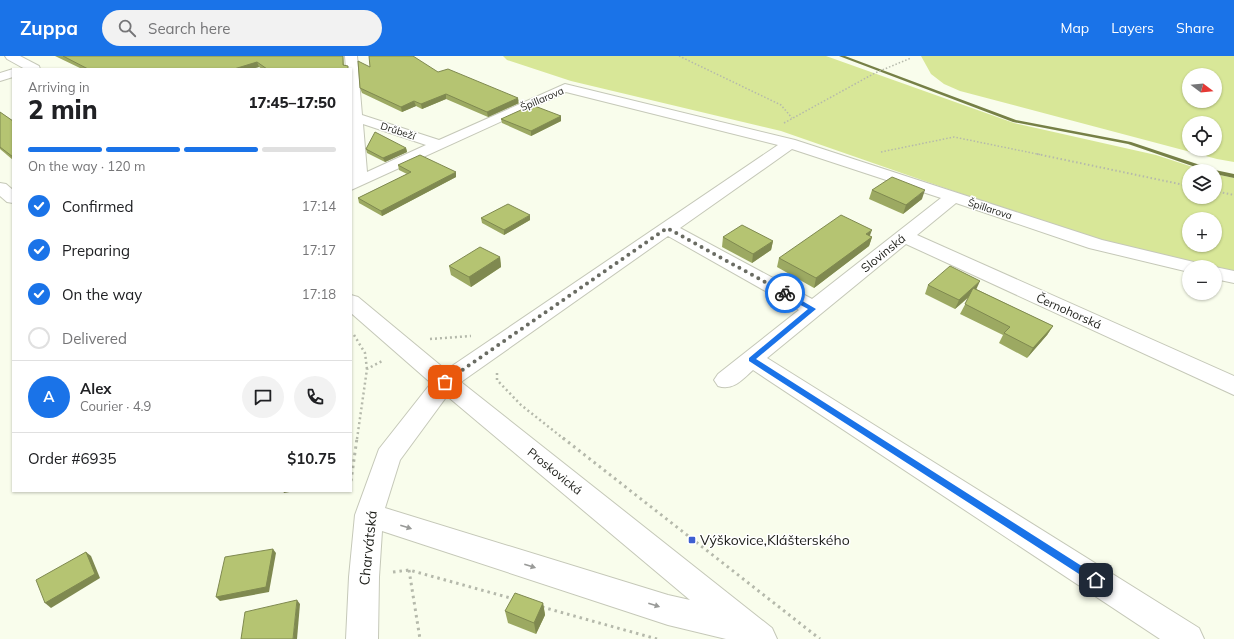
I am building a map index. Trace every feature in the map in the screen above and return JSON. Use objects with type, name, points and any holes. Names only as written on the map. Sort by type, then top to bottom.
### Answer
[{"type":"street","points":[[11,56],[30,68]]},
{"type":"street","points":[[351,56],[352,68]]},
{"type":"street","points":[[352,71],[355,117],[355,183]]},
{"type":"street","points":[[0,77],[12,73]]},
{"type":"street","name":"Špillarova","points":[[355,183],[565,88],[790,142],[1096,244],[1182,265]]},
{"type":"street","name":"Drůbeží","points":[[355,117],[440,145]]},
{"type":"street","points":[[445,382],[790,142]]},
{"type":"street","points":[[0,188],[12,197]]},
{"type":"street","name":"Slovinská","points":[[726,380],[812,309],[953,197]]},
{"type":"street","points":[[667,228],[812,309]]},
{"type":"street","name":"Černohorská","points":[[904,236],[1234,386]]},
{"type":"street","points":[[1222,274],[1234,277]]},
{"type":"street","name":"Proskovická","points":[[352,303],[445,382],[756,634]]},
{"type":"street","points":[[752,359],[1188,639]]},
{"type":"street","name":"Charvátská","points":[[362,639],[364,577],[369,515],[388,456],[445,382]]},
{"type":"street","points":[[369,515],[668,610],[756,634]]},
{"type":"path","points":[[679,56],[781,104],[792,118]]},
{"type":"path","points":[[761,135],[875,73],[911,58]]},
{"type":"path","points":[[844,160],[954,137],[1182,185]]},
{"type":"path","points":[[1222,192],[1234,195]]},
{"type":"path","points":[[367,369],[404,348],[429,339],[506,333],[510,337]]},
{"type":"path","points":[[352,334],[365,353],[367,369],[352,473]]},
{"type":"path","points":[[498,370],[497,380],[521,405],[820,639]]},
{"type":"path","points":[[409,570],[420,639]]},
{"type":"path","points":[[364,577],[409,570],[522,601]]},
{"type":"path","points":[[537,606],[657,639]]},
{"type":"green space","points":[[503,56],[826,56],[1014,123],[1156,155],[1184,164],[1182,164],[1182,204],[1222,204],[1222,175],[1234,178],[1234,272],[1222,269],[1222,260],[1184,260],[1080,235],[781,131],[571,81],[507,60]]},
{"type":"green space","points":[[921,56],[1234,56],[1234,162],[1206,156],[1222,156],[1222,116],[1182,116],[1182,150],[960,91],[944,84],[931,74]]},
{"type":"building","points":[[63,56],[343,56],[343,65],[348,66],[348,68],[266,68],[257,62],[237,68],[86,68]]},
{"type":"building","points":[[369,56],[413,56],[438,72],[448,69],[518,98],[487,112],[446,94],[421,104],[414,101],[401,107],[360,88],[358,61],[370,67]]},
{"type":"building","points":[[532,105],[561,116],[531,131],[501,119]]},
{"type":"building","points":[[0,112],[12,120],[12,156],[0,147]]},
{"type":"building","points":[[375,132],[406,148],[383,158],[366,149]]},
{"type":"building","points":[[420,155],[456,172],[381,211],[358,198],[411,172],[398,165]]},
{"type":"building","points":[[892,177],[925,190],[906,205],[872,190]]},
{"type":"building","points":[[508,204],[530,215],[504,230],[481,218]]},
{"type":"building","points":[[841,215],[872,230],[866,234],[872,237],[816,278],[779,258]]},
{"type":"building","points":[[742,225],[773,241],[753,254],[723,237]]},
{"type":"building","points":[[480,247],[500,257],[469,277],[449,266]]},
{"type":"building","points":[[950,266],[980,281],[959,300],[928,285]]},
{"type":"building","points":[[973,288],[1053,326],[1033,348],[1004,333],[1010,327],[965,304]]},
{"type":"building","points":[[273,549],[266,587],[216,597],[225,557]]},
{"type":"building","points":[[86,552],[95,574],[45,603],[36,580]]},
{"type":"building","points":[[515,593],[543,603],[534,623],[505,611]]},
{"type":"building","points":[[297,600],[293,639],[241,639],[245,612]]},
{"type":"waterway","points":[[841,56],[1015,121],[1129,143],[1192,164]]},
{"type":"waterway","points":[[1222,173],[1234,176]]},
{"type":"way so far","points":[[445,382],[667,228],[785,293]]},
{"type":"place","name":"Výškovice,Klášterského","points":[[692,540]]},
{"type":"route","points":[[785,293],[812,309],[752,359],[1096,580]]}]
